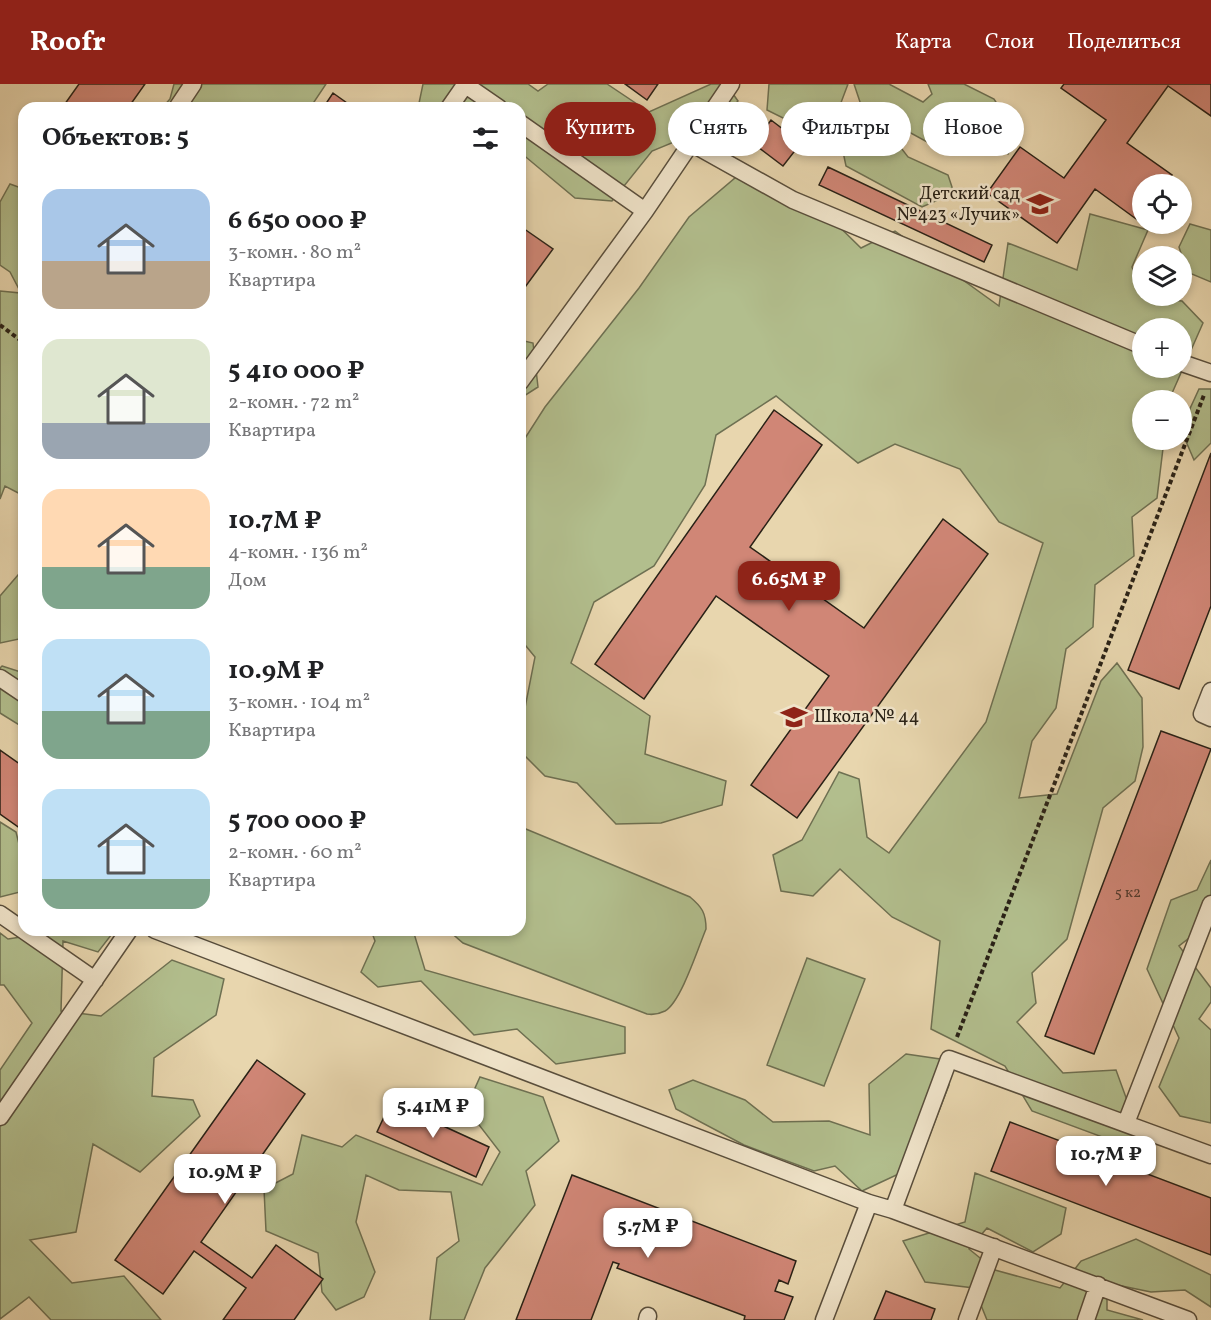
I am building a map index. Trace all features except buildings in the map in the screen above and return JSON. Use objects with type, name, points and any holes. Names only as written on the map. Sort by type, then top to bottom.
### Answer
[{"type":"lane","points":[[181,102],[193,84]]},
{"type":"lane","points":[[453,102],[465,84],[490,102]]},
{"type":"lane","points":[[719,102],[731,84]]},
{"type":"lane","points":[[526,127],[645,211]]},
{"type":"lane","points":[[526,374],[683,156]]},
{"type":"lane","points":[[713,156],[794,200],[1132,341]]},
{"type":"lane","points":[[1192,369],[1209,380]]},
{"type":"lane","points":[[0,678],[18,689]]},
{"type":"lane","points":[[1211,691],[1202,714],[1211,718]]},
{"type":"lane","points":[[1126,1123],[1211,904]]},
{"type":"lane","points":[[0,914],[18,927]]},
{"type":"lane","points":[[32,936],[95,980]]},
{"type":"lane","points":[[0,1117],[125,936]]},
{"type":"lane","points":[[171,936],[869,1203],[1098,1285],[1188,1320]]},
{"type":"lane","points":[[893,1210],[949,1059],[1211,1155]]},
{"type":"lane","points":[[824,1320],[869,1203]]},
{"type":"lane","points":[[967,1320],[994,1247]]},
{"type":"lane","points":[[1086,1320],[1098,1285]]},
{"type":"path","points":[[0,325],[18,338]]},
{"type":"path","points":[[949,1059],[1209,380]]},
{"type":"green space","points":[[174,84],[326,84],[314,102],[167,102]]},
{"type":"green space","points":[[423,84],[528,84],[538,91],[548,84],[607,84],[634,102],[544,102],[544,156],[648,156],[612,201],[575,198],[526,157],[526,102],[419,102]]},
{"type":"green space","points":[[711,84],[726,84],[738,101],[671,102]]},
{"type":"green space","points":[[769,84],[848,84],[841,102],[781,102],[781,117],[769,111]]},
{"type":"green space","points":[[854,84],[889,84],[923,102],[923,140],[911,133],[911,102],[860,102]]},
{"type":"green space","points":[[928,84],[964,84],[996,102],[923,102],[932,94]]},
{"type":"green space","points":[[668,103],[668,144],[656,149],[656,109]]},
{"type":"green space","points":[[844,156],[907,156],[948,175],[954,193],[922,207],[846,166]]},
{"type":"green space","points":[[748,167],[814,202],[861,248],[895,231],[999,306],[1008,243],[1077,270],[1090,214],[1132,226],[1132,234],[1146,234],[1141,246],[1132,246],[1132,306],[1187,306],[1203,323],[1192,348],[1192,318],[1132,318],[1132,378],[1179,378],[1173,390],[1132,390],[1132,450],[1163,450],[1157,498],[1132,517],[1134,556],[1095,585],[1093,627],[1066,649],[1056,708],[1032,741],[1019,798],[1057,794],[1101,681],[1117,663],[1142,698],[1143,747],[1135,781],[1103,808],[1067,939],[1032,973],[1036,1003],[1017,1022],[1063,1073],[1116,1070],[1140,1136],[1129,1147],[1032,1111],[1005,1066],[931,1029],[940,941],[892,917],[840,869],[813,896],[781,891],[773,855],[802,840],[839,772],[859,779],[867,837],[889,853],[986,722],[1043,543],[999,522],[960,469],[895,444],[858,463],[776,396],[716,435],[705,485],[654,566],[594,602],[571,663],[650,716],[645,754],[726,781],[722,805],[661,823],[616,824],[577,783],[545,776],[526,757],[526,703],[535,657],[526,646],[526,437],[545,407],[639,288],[689,217]]},
{"type":"green space","points":[[10,184],[18,187],[18,287],[10,272],[0,265],[0,202]]},
{"type":"green space","points":[[1192,225],[1211,230],[1211,282],[1192,274],[1192,246],[1179,246],[1185,234],[1192,234]]},
{"type":"green space","points":[[0,291],[18,293],[18,493],[5,486],[0,499]]},
{"type":"green space","points":[[526,341],[533,343],[538,387],[526,395]]},
{"type":"green space","points":[[1199,389],[1211,389],[1211,443],[1194,460],[1190,450],[1192,450],[1192,404]]},
{"type":"green space","points":[[18,575],[18,639],[0,643],[0,596]]},
{"type":"green space","points":[[2,666],[18,671],[18,724],[0,713],[0,668]]},
{"type":"green space","points":[[0,822],[16,832],[18,892],[0,897]]},
{"type":"green space","points":[[526,829],[690,897],[704,914],[706,929],[677,997],[665,1011],[656,1014],[647,1014],[463,943],[455,936],[526,936]]},
{"type":"green space","points":[[1211,860],[1211,921],[1179,946],[1211,988],[1211,1002],[1199,1019],[1211,1030],[1211,1123],[1180,1116],[1159,1087],[1179,1038],[1147,969],[1171,900],[1197,890]]},
{"type":"green space","points":[[0,933],[8,939],[27,936],[110,936],[98,952],[63,941],[61,1011],[101,1016],[172,960],[224,979],[216,1015],[154,1058],[152,1096],[193,1100],[200,1116],[140,1172],[93,1144],[76,1232],[30,1240],[72,1283],[124,1276],[161,1320],[51,1320],[29,1297],[0,1319],[0,1070],[32,1023],[4,985],[0,985]]},
{"type":"green space","points":[[373,936],[415,936],[425,970],[625,1027],[625,1053],[556,1064],[517,1029],[474,1035],[421,981],[378,987],[361,972],[375,941]]},
{"type":"green space","points":[[807,958],[865,979],[824,1086],[767,1065]]},
{"type":"green space","points":[[906,1054],[940,1059],[949,1085],[918,1165],[862,1191],[835,1166],[814,1171],[744,1145],[676,1109],[669,1090],[693,1080],[745,1100],[773,1122],[829,1121],[870,1135],[869,1084]]},
{"type":"green space","points":[[480,1077],[543,1097],[559,1141],[526,1171],[535,1205],[485,1268],[464,1320],[430,1320],[437,1258],[459,1241],[451,1192],[399,1190],[366,1175],[356,1222],[375,1272],[364,1297],[336,1310],[322,1292],[318,1253],[266,1231],[264,1189],[293,1174],[302,1135],[342,1147],[356,1135],[482,1185],[500,1152],[466,1108]]},
{"type":"green space","points":[[975,1173],[1066,1208],[1061,1234],[1033,1252],[987,1228],[969,1249],[995,1270],[1060,1288],[1081,1261],[1136,1239],[1211,1275],[1211,1307],[1185,1290],[1151,1292],[1107,1283],[1107,1310],[1143,1320],[987,1320],[974,1288],[925,1282],[903,1241],[965,1222]]},
{"type":"place","name":"Детский сад №423 «Лучик»","points":[[1040,204]]},
{"type":"place","name":"Школа № 44","points":[[794,717]]}]
